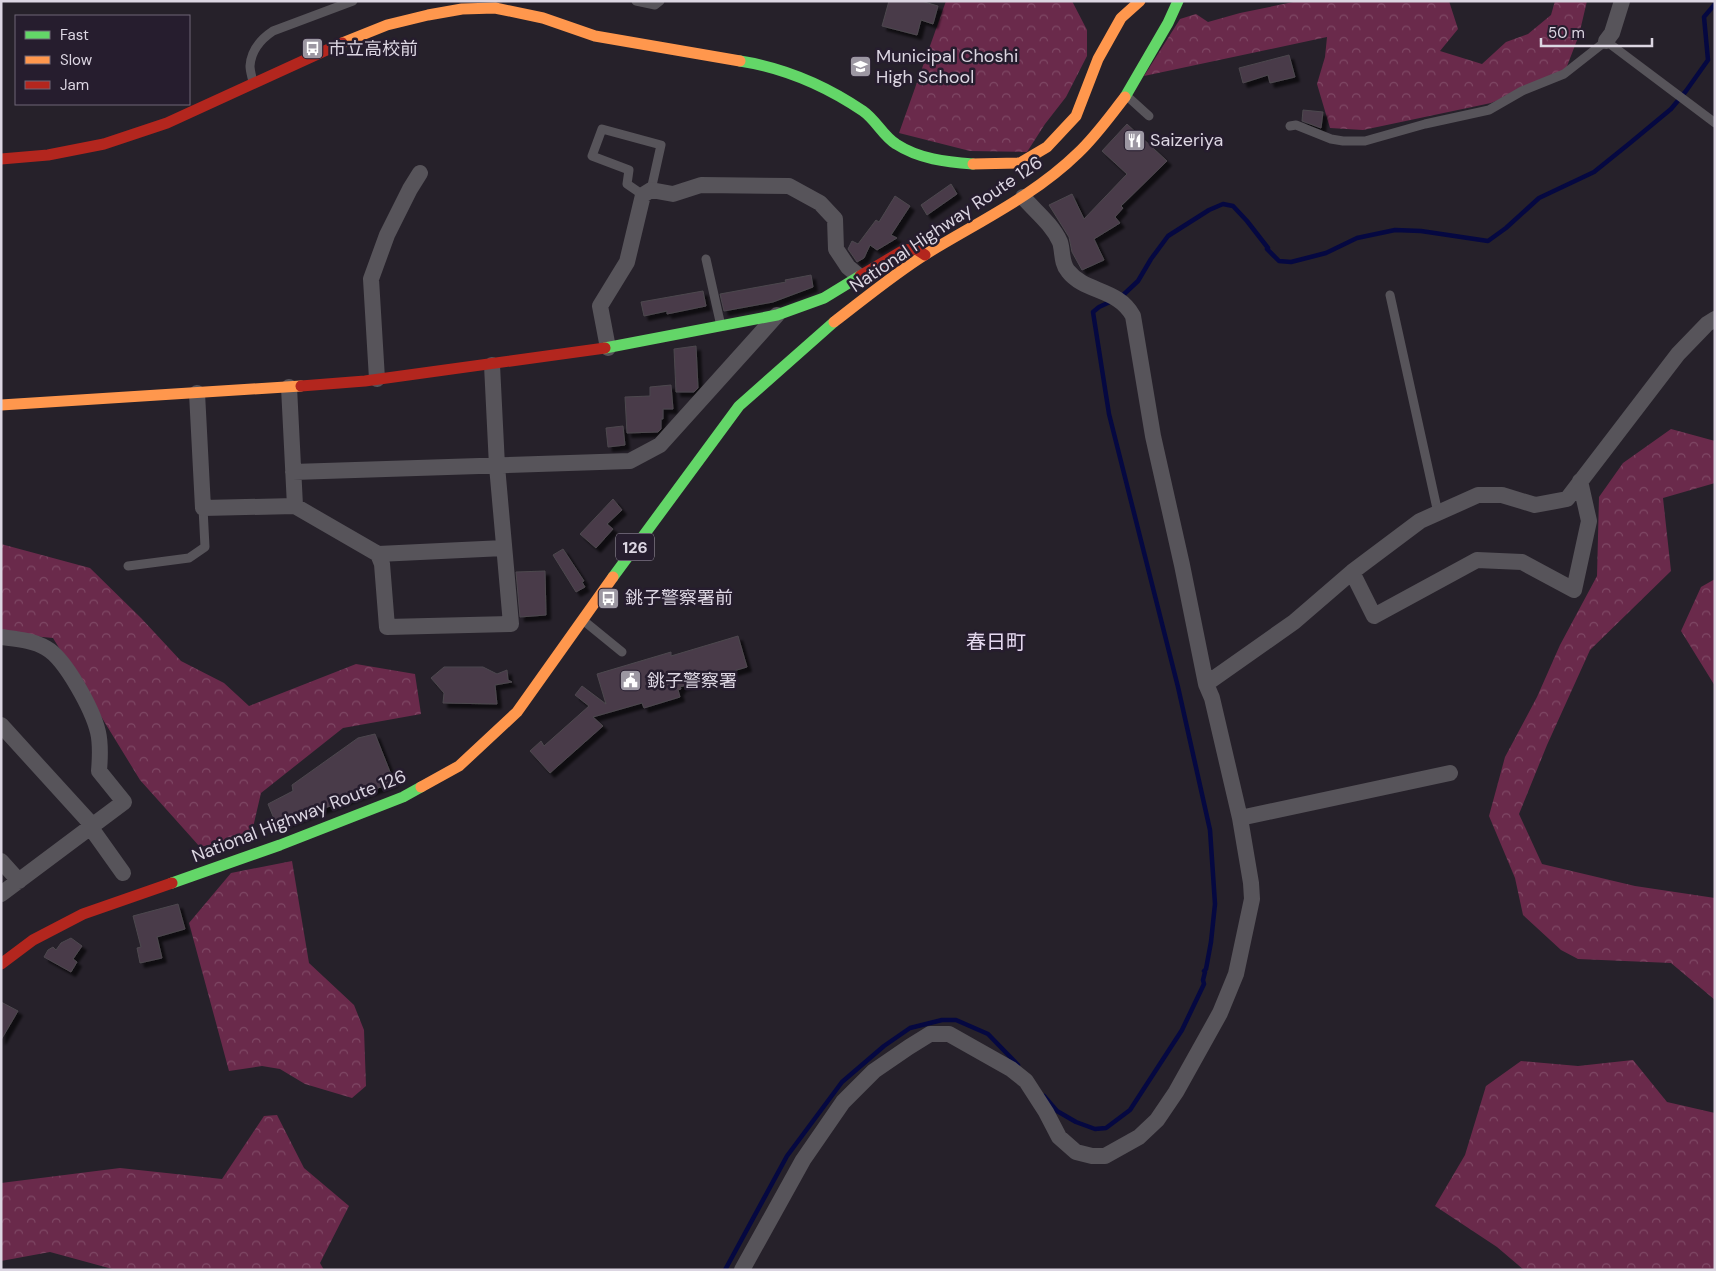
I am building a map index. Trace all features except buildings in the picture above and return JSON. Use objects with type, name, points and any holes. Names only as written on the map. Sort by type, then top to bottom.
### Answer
[{"type":"main road","points":[[1,159],[48,155],[104,144],[167,123],[347,41],[387,25],[462,9],[503,8],[543,18],[595,36],[748,62],[791,74],[826,88],[866,113],[895,144],[931,160],[972,164],[1020,162],[1047,147],[1076,116],[1098,59],[1121,18],[1140,1]]},
{"type":"main road","name":"National Highway Route 126","points":[[1,964],[33,940],[83,914],[280,845],[403,796],[459,766],[517,712],[738,406],[825,329],[925,255],[1023,197],[1078,153],[1095,135],[1126,95],[1168,23],[1178,1]]},
{"type":"main road","points":[[1,405],[289,387],[377,379],[492,366],[608,348],[777,315],[824,298],[904,250],[916,249],[925,255]]},
{"type":"street","points":[[1606,41],[1612,32],[1622,1]]},
{"type":"street","points":[[377,379],[371,279],[387,235],[420,173]]},
{"type":"street","points":[[608,348],[600,306],[627,262],[647,193],[673,194],[701,185],[789,186],[820,203],[835,219],[836,249],[848,267],[860,277]]},
{"type":"street","points":[[742,1270],[803,1160],[843,1102],[874,1071],[908,1047],[930,1034],[949,1034],[1011,1069],[1026,1081],[1059,1137],[1076,1152],[1092,1156],[1105,1156],[1140,1137],[1156,1120],[1176,1092],[1220,1013],[1236,974],[1252,899],[1251,883],[1240,818],[1212,698],[1206,684],[1154,436],[1133,316],[1128,307],[1114,296],[1080,281],[1068,271],[1063,262],[1060,242],[1047,222],[1023,197]]},
{"type":"street","points":[[293,472],[630,461],[660,445],[777,315]]},
{"type":"street","points":[[1206,684],[1294,622],[1352,572],[1420,521],[1478,495],[1502,495],[1535,504],[1566,499],[1678,354],[1706,324],[1715,319]]},
{"type":"street","points":[[378,554],[382,564],[388,627],[511,624],[497,466],[492,366]]},
{"type":"street","points":[[289,387],[295,506]]},
{"type":"street","points":[[197,393],[203,508],[295,506],[378,554],[504,548]]},
{"type":"street","points":[[1352,572],[1374,616],[1477,560],[1522,562],[1574,590],[1589,521],[1580,481]]},
{"type":"street","points":[[1,637],[30,642],[47,648],[59,659],[85,699],[98,732],[100,753],[98,771],[124,802],[1,894]]},
{"type":"street","points":[[1,724],[92,827],[123,873]]},
{"type":"street","points":[[1240,818],[1450,773]]},
{"type":"street","points":[[1,861],[19,881]]},
{"type":"lane","points":[[254,85],[250,68],[253,54],[262,39],[274,31],[353,1]]},
{"type":"lane","points":[[636,1],[655,5],[660,1]]},
{"type":"lane","points":[[1290,126],[1296,125],[1332,139],[1365,141],[1425,124],[1489,110],[1522,91],[1564,74],[1606,41],[1715,123]]},
{"type":"lane","points":[[1126,95],[1149,116]]},
{"type":"lane","points":[[602,129],[661,145],[647,193],[627,184],[629,170],[592,156],[602,129]]},
{"type":"lane","points":[[706,259],[721,326]]},
{"type":"lane","points":[[1390,295],[1438,513]]},
{"type":"lane","points":[[128,566],[189,558],[205,547],[203,508]]},
{"type":"lane","points":[[582,620],[622,652]]},
{"type":"green space","points":[[946,1],[1072,1],[1087,30],[1087,56],[1066,97],[1045,124],[1027,152],[970,151],[899,133]]},
{"type":"green space","points":[[1298,1],[1449,1],[1458,29],[1440,51],[1482,64],[1506,42],[1528,34],[1551,15],[1555,1],[1587,1],[1579,35],[1564,74],[1491,103],[1363,130],[1330,128],[1317,84],[1325,57],[1327,37],[1144,76],[1180,19],[1196,14],[1208,22]]},
{"type":"green space","points":[[1671,429],[1715,441],[1715,483],[1663,498],[1671,571],[1590,650],[1547,745],[1519,814],[1542,864],[1635,886],[1715,898],[1715,1000],[1671,963],[1578,959],[1561,950],[1523,915],[1515,878],[1489,816],[1505,757],[1537,697],[1560,645],[1597,576],[1599,497],[1623,463]]},
{"type":"green space","points":[[1,544],[90,568],[181,661],[224,683],[249,706],[356,664],[415,674],[421,714],[343,728],[261,793],[251,836],[200,847],[140,780],[53,638],[1,633]]},
{"type":"green space","points":[[1715,579],[1715,686],[1681,631],[1701,587]]},
{"type":"green space","points":[[292,861],[309,963],[354,1005],[364,1030],[366,1086],[352,1098],[305,1084],[280,1069],[262,1066],[229,1071],[189,923],[231,873]]},
{"type":"green space","points":[[1633,1060],[1667,1102],[1715,1113],[1715,1270],[1524,1270],[1497,1247],[1435,1206],[1465,1155],[1486,1086],[1521,1061],[1578,1066]]},
{"type":"green space","points":[[277,1115],[304,1168],[349,1206],[320,1263],[324,1270],[116,1270],[50,1252],[1,1261],[1,1183],[120,1168],[222,1179],[264,1116]]},
{"type":"waterway","points":[[1121,297],[1138,281],[1168,236],[1209,210],[1223,204],[1233,206],[1247,221],[1267,249],[1279,261],[1291,262],[1326,253],[1357,238],[1395,230],[1421,231],[1488,241],[1506,228],[1539,198],[1594,172],[1671,109],[1708,60],[1704,17],[1715,4]]},
{"type":"waterway","points":[[1044,1096],[1057,1111],[1076,1122],[1095,1129],[1106,1128],[1130,1110],[1182,1030],[1204,984],[1204,971],[1211,942],[1215,904],[1210,830],[1178,687],[1109,414],[1093,312],[1112,301]]},
{"type":"waterway","points":[[725,1270],[787,1156],[842,1082],[884,1046],[910,1028],[942,1020],[956,1020],[988,1034],[1018,1065]]},
{"type":"traffic: fast","points":[[1125,97],[1168,23],[1178,1]]},
{"type":"traffic: fast","points":[[740,61],[773,68],[820,86],[863,111],[891,141],[914,153],[943,161],[973,164]]},
{"type":"traffic: fast","points":[[605,348],[777,315],[824,298],[860,276]]},
{"type":"traffic: fast","points":[[613,577],[739,406],[834,322]]},
{"type":"traffic: fast","points":[[172,883],[280,845],[403,797],[421,787]]},
{"type":"traffic: slow","points":[[973,164],[1020,163],[1047,147],[1076,116],[1098,59],[1121,18],[1140,1]]},
{"type":"traffic: slow","points":[[342,43],[387,25],[428,15],[462,9],[495,8],[543,18],[595,36],[740,61]]},
{"type":"traffic: slow","points":[[834,322],[914,262],[1005,208],[1043,182],[1085,146],[1125,97]]},
{"type":"traffic: slow","points":[[1,405],[301,386]]},
{"type":"traffic: slow","points":[[421,787],[459,766],[517,712],[613,577]]},
{"type":"traffic: jam","points":[[1,159],[48,155],[104,144],[167,123],[342,43]]},
{"type":"traffic: jam","points":[[860,276],[904,250],[916,249],[925,255]]},
{"type":"traffic: jam","points":[[301,386],[365,381],[605,348]]},
{"type":"traffic: jam","points":[[1,964],[33,940],[83,914],[172,883]]},
{"type":"place","name":"市立高校前","points":[[312,49]]},
{"type":"place","name":"Municipal Choshi High School","points":[[860,66]]},
{"type":"place","name":"Saizeriya","points":[[1134,140]]},
{"type":"place","name":"銚子警察署前","points":[[609,598]]},
{"type":"place","name":"銚子警察署","points":[[631,681]]},
{"type":"district","name":"春日町","points":[[996,642]]}]
